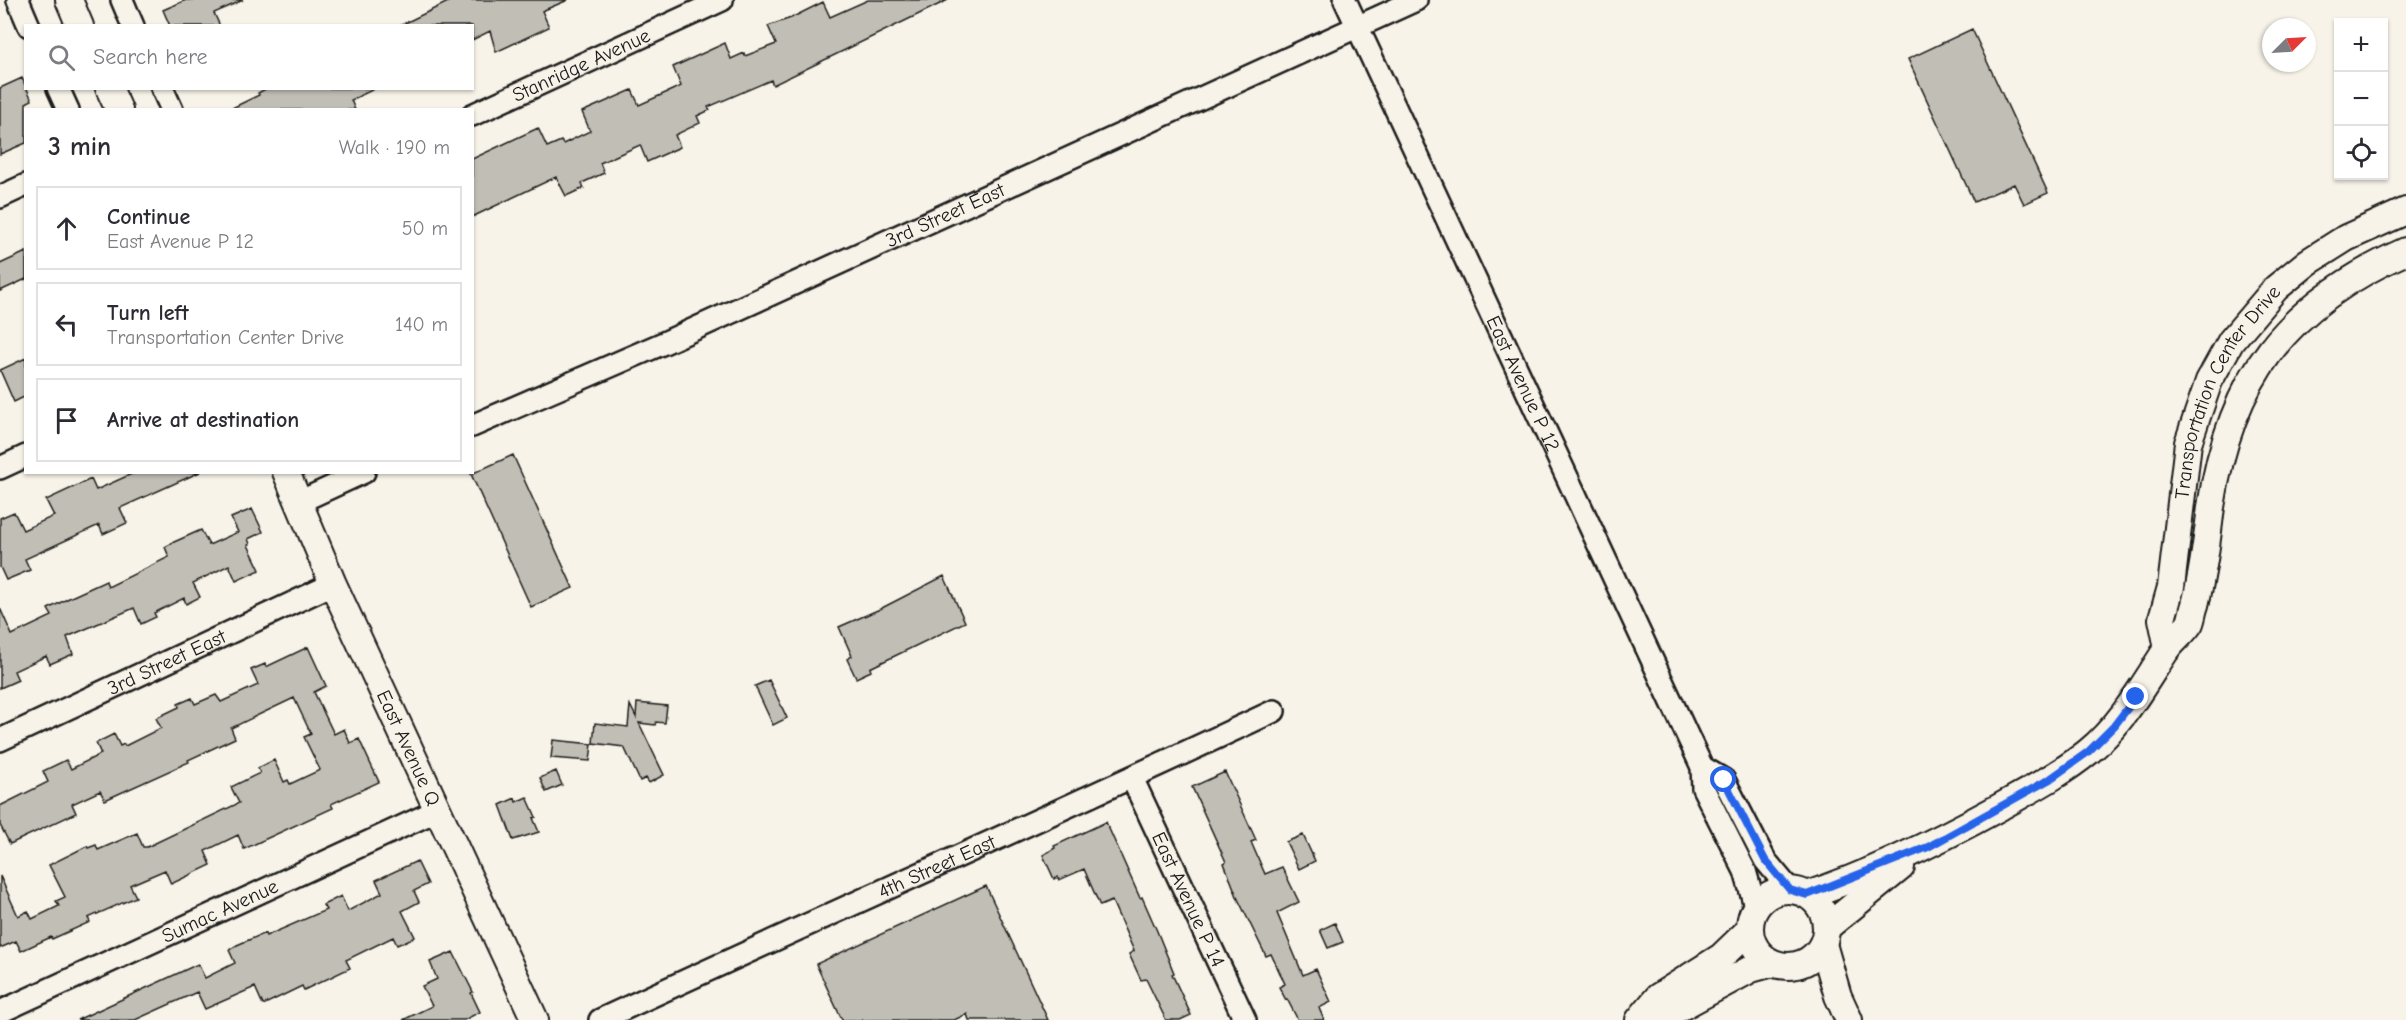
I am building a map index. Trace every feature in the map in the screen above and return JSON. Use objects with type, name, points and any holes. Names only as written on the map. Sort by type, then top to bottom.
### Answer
[{"type":"street","points":[[18,0],[28,24]]},
{"type":"street","points":[[69,0],[79,24]]},
{"type":"street","points":[[122,0],[132,24]]},
{"type":"street","name":"Stanridge Avenue","points":[[474,114],[722,0]]},
{"type":"street","name":"East Avenue P 12","points":[[1345,0],[1702,767],[1703,788],[1745,871],[1753,919]]},
{"type":"street","name":"3rd Street East","points":[[474,425],[666,342],[1416,0]]},
{"type":"street","points":[[59,90],[67,108]]},
{"type":"street","points":[[110,90],[118,108]]},
{"type":"street","points":[[163,90],[171,108]]},
{"type":"street","points":[[0,197],[24,185]]},
{"type":"street","name":"Transportation Center Drive","points":[[2168,648],[2162,619],[2171,587],[2188,443],[2209,381],[2231,341],[2276,288],[2308,262],[2346,238],[2406,211]]},
{"type":"street","name":"Transportation Center Drive","points":[[1798,892],[1928,847],[2050,779],[2088,752],[2114,726],[2168,648],[2190,623],[2200,584],[2214,486],[2228,432],[2231,421],[2256,371],[2279,337],[2311,307],[2342,283],[2406,251]]},
{"type":"street","points":[[0,468],[24,457]]},
{"type":"street","name":"East Avenue Q","points":[[286,474],[333,584],[535,1020]]},
{"type":"street","points":[[299,502],[339,478],[356,474]]},
{"type":"street","name":"3rd Street East","points":[[0,740],[333,584]]},
{"type":"street","name":"4th Street East","points":[[600,1020],[1274,711]]},
{"type":"street","name":"East Avenue P 12","points":[[1702,767],[1724,780],[1765,860],[1798,892]]},
{"type":"street","name":"East Avenue P 14","points":[[1132,778],[1245,1020]]},
{"type":"street","name":"Sumac Avenue","points":[[0,1012],[438,810]]},
{"type":"street","name":"Transportation Center Drive","points":[[1825,936],[1928,847]]},
{"type":"street","points":[[1641,1019],[1658,996],[1721,957],[1770,895],[1798,892],[1817,903],[1824,915],[1825,936],[1834,985],[1849,1020]]},
{"type":"street","points":[[1753,919],[1757,949],[1773,963],[1784,966],[1806,962],[1816,955],[1825,936]]},
{"type":"street","points":[[1641,1019],[1668,1014],[1751,969],[1773,963]]},
{"type":"building","points":[[186,0],[243,0],[214,13],[219,24],[169,24],[163,10]]},
{"type":"building","points":[[452,0],[568,0],[542,11],[549,27],[496,52],[490,31],[474,39],[474,24],[403,24]]},
{"type":"building","points":[[868,0],[948,0],[773,85],[771,80],[708,107],[710,110],[697,116],[700,123],[675,135],[680,147],[647,162],[640,145],[600,163],[604,173],[582,183],[584,188],[566,196],[556,177],[474,216],[474,158],[538,128],[547,147],[561,141],[563,144],[590,131],[582,112],[632,90],[639,105],[681,86],[673,67],[725,43],[731,59],[776,44],[768,26],[791,18],[823,2],[830,17]]},
{"type":"building","points":[[1972,29],[2048,193],[2024,204],[2014,184],[1974,202],[1908,59]]},
{"type":"building","points":[[22,78],[24,90],[27,90],[32,100],[26,103],[26,108],[24,108],[24,144],[0,154],[0,88]]},
{"type":"building","points":[[263,90],[372,90],[351,100],[354,108],[232,108],[259,95],[258,93]]},
{"type":"building","points":[[24,253],[24,280],[0,291],[0,264]]},
{"type":"building","points":[[24,359],[24,397],[14,402],[0,370]]},
{"type":"building","points":[[513,455],[573,588],[531,607],[471,474]]},
{"type":"building","points":[[132,474],[196,474],[120,508],[127,523],[103,534],[99,525],[25,559],[30,570],[6,580],[0,567],[0,518],[14,512],[23,530],[54,516],[46,500],[91,479],[96,490]]},
{"type":"building","points":[[252,509],[263,532],[248,539],[250,544],[248,545],[260,570],[236,581],[229,565],[193,583],[200,597],[186,604],[184,598],[154,613],[156,617],[141,624],[134,608],[67,637],[73,654],[50,664],[46,656],[14,671],[18,680],[0,688],[0,608],[12,635],[52,616],[48,609],[69,598],[106,581],[108,587],[169,557],[165,547],[174,542],[201,530],[209,545],[238,532],[231,518]]},
{"type":"building","points":[[944,576],[965,622],[870,668],[871,671],[856,678],[847,659],[852,656],[839,627]]},
{"type":"building","points":[[308,647],[326,686],[314,692],[334,734],[344,729],[350,743],[359,739],[379,782],[331,804],[333,808],[244,849],[238,835],[205,851],[211,865],[171,884],[165,870],[130,885],[136,897],[88,918],[90,922],[52,939],[51,937],[21,951],[16,941],[0,948],[0,876],[18,916],[28,911],[32,919],[59,906],[56,901],[65,897],[49,865],[87,846],[88,848],[96,845],[98,850],[137,833],[143,847],[147,847],[239,803],[231,787],[260,773],[258,768],[274,760],[284,782],[288,780],[290,784],[320,770],[304,737],[311,734],[294,698],[231,728],[235,738],[188,760],[189,762],[105,800],[100,791],[72,804],[76,813],[10,844],[0,825],[0,806],[48,782],[43,771],[66,760],[71,769],[101,754],[96,743],[114,734],[120,746],[124,744],[125,746],[161,728],[156,718],[179,707],[178,704],[192,698],[195,704],[216,695],[221,702],[258,685],[251,670],[265,664],[266,667]]},
{"type":"building","points":[[769,680],[787,718],[773,725],[755,686]]},
{"type":"building","points":[[637,703],[667,706],[665,723],[656,722],[655,725],[639,723],[664,775],[649,783],[646,778],[640,781],[624,747],[593,743],[595,723],[628,727],[630,705],[636,717]]},
{"type":"building","points":[[553,740],[592,744],[590,761],[551,758]]},
{"type":"building","points":[[556,771],[562,785],[546,792],[540,778]]},
{"type":"building","points":[[1225,772],[1256,840],[1251,842],[1265,874],[1282,867],[1299,902],[1277,913],[1303,975],[1316,969],[1331,1002],[1319,1008],[1324,1020],[1298,1020],[1286,1000],[1279,987],[1285,984],[1271,954],[1266,956],[1238,899],[1224,863],[1226,862],[1192,787]]},
{"type":"building","points":[[527,797],[536,817],[533,818],[539,832],[513,840],[500,805],[515,798],[516,802]]},
{"type":"building","points":[[1106,822],[1157,931],[1174,973],[1172,974],[1191,1015],[1180,1020],[1166,1020],[1146,979],[1141,980],[1129,954],[1134,951],[1112,901],[1100,906],[1084,869],[1059,880],[1058,877],[1054,879],[1043,855],[1055,848],[1054,846]]},
{"type":"building","points":[[1303,835],[1315,861],[1299,869],[1286,842]]},
{"type":"building","points":[[417,861],[428,884],[414,891],[419,902],[402,911],[415,937],[397,945],[393,937],[346,960],[350,968],[304,990],[302,986],[263,1005],[255,987],[205,1009],[197,992],[135,1020],[77,1020],[198,964],[205,978],[235,963],[229,950],[237,945],[265,933],[266,936],[326,910],[323,905],[341,896],[348,911],[382,893],[376,880]]},
{"type":"building","points":[[986,886],[1048,1020],[969,1020],[967,1014],[954,1020],[842,1020],[816,964]]},
{"type":"building","points":[[1335,923],[1343,942],[1328,948],[1320,930]]},
{"type":"building","points":[[453,952],[473,992],[471,993],[480,1012],[464,1020],[403,1020],[432,1006],[422,986],[437,979],[430,962]]},
{"type":"route","points":[[1724,780],[1765,860],[1790,890],[1807,895],[1928,847],[2050,779],[2088,752],[2114,726],[2136,697]]}]
